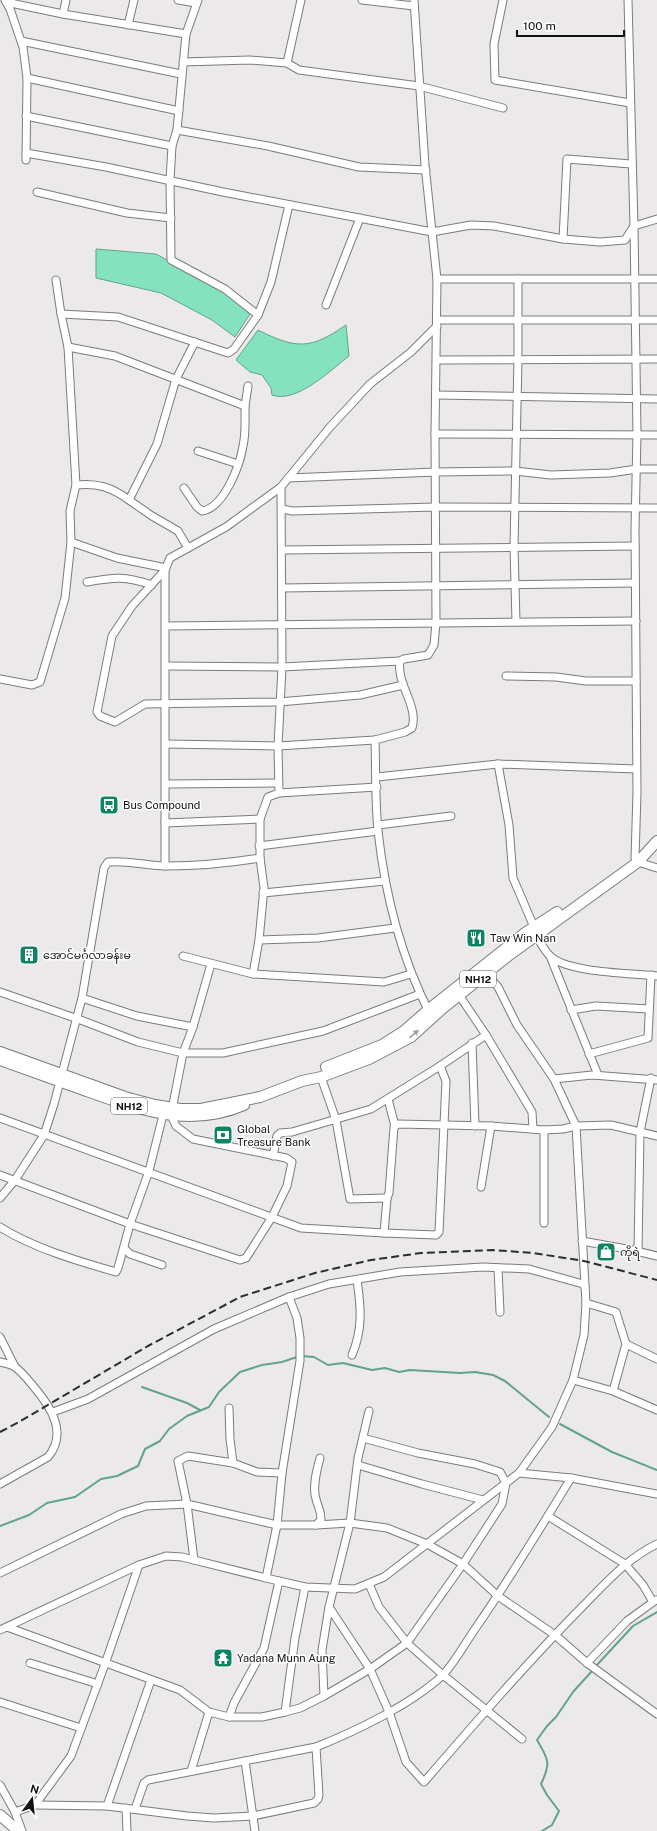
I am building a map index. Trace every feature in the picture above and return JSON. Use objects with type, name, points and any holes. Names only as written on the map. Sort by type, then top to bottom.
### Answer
[{"type":"highway","name":"NH12","points":[[0,1060],[168,1111],[201,1109],[260,1097],[302,1081],[321,1077],[369,1059],[411,1037],[430,1014],[484,970],[535,931],[639,858],[657,841]]},
{"type":"highway","name":"NH12","points":[[302,1081],[320,1070],[382,1045],[459,995],[484,970]]},
{"type":"highway","name":"NH12","points":[[0,1052],[61,1078]]},
{"type":"highway","points":[[0,1815],[18,1831]]},
{"type":"street","points":[[63,14],[66,0]]},
{"type":"street","points":[[128,25],[134,0]]},
{"type":"street","points":[[178,0],[197,2],[186,34],[178,130],[172,146],[170,180],[171,260],[225,289],[258,315]]},
{"type":"street","points":[[287,63],[301,0]]},
{"type":"street","points":[[166,666],[282,666],[400,662],[404,659],[428,655],[434,645],[436,623],[435,434],[437,279],[419,86],[414,3],[362,0]]},
{"type":"street","points":[[503,0],[494,44],[495,80],[630,103]]},
{"type":"street","points":[[628,0],[631,164],[634,226],[637,434],[635,546],[636,769],[639,858],[657,868]]},
{"type":"street","points":[[5,1],[63,14],[186,34]]},
{"type":"street","points":[[5,1],[21,41],[27,78],[26,156],[170,180],[223,192],[432,232],[471,225],[494,226],[563,239],[600,242],[625,240],[634,226],[657,219]]},
{"type":"street","points":[[21,41],[182,74]]},
{"type":"street","points":[[183,62],[250,60],[287,63],[299,70],[419,86],[503,108]]},
{"type":"street","points":[[27,78],[179,110]]},
{"type":"street","points":[[26,116],[172,146]]},
{"type":"street","points":[[178,130],[268,146],[359,167],[426,170]]},
{"type":"street","points":[[563,239],[567,159],[631,164]]},
{"type":"street","points":[[37,192],[127,213],[170,218]]},
{"type":"street","points":[[61,314],[118,317],[228,354],[234,349],[258,315],[271,282],[289,205]]},
{"type":"street","points":[[326,305],[345,261],[360,218]]},
{"type":"street","points":[[437,279],[657,279]]},
{"type":"street","points":[[516,622],[514,507],[518,358],[518,279]]},
{"type":"street","points":[[0,679],[32,685],[40,682],[65,598],[71,542],[70,511],[76,485],[68,347],[56,280]]},
{"type":"street","points":[[403,685],[360,695],[279,702],[145,704],[115,722],[100,716],[97,712],[112,636],[132,606],[165,569],[170,558],[226,527],[281,487],[330,427],[370,384],[411,352],[437,323],[517,319],[657,320]]},
{"type":"street","points":[[129,500],[157,444],[176,379],[195,342]]},
{"type":"street","points":[[68,347],[115,356],[245,406]]},
{"type":"street","points":[[437,360],[518,358],[636,361],[657,359]]},
{"type":"street","points":[[184,488],[197,507],[202,511],[207,510],[221,498],[233,477],[243,446],[245,406],[248,386]]},
{"type":"street","points":[[436,395],[614,397],[657,399]]},
{"type":"street","points":[[435,434],[657,434]]},
{"type":"street","points":[[198,451],[238,464]]},
{"type":"street","points":[[288,478],[436,472],[515,471],[551,475],[610,473],[637,469],[657,470]]},
{"type":"street","points":[[76,485],[94,484],[116,491],[152,516],[178,531],[188,548]]},
{"type":"street","points":[[279,792],[279,702],[282,666],[281,487]]},
{"type":"street","points":[[282,509],[435,507],[657,508]]},
{"type":"street","points":[[71,542],[116,558],[165,569]]},
{"type":"street","points":[[282,550],[635,546]]},
{"type":"street","points":[[165,569],[165,866]]},
{"type":"street","points":[[88,582],[112,577],[122,577],[133,578],[152,585]]},
{"type":"street","points":[[282,588],[635,583]]},
{"type":"street","points":[[166,626],[636,621]]},
{"type":"street","points":[[166,744],[278,746],[375,740],[406,732],[412,728],[414,716],[403,685],[399,666],[400,662]]},
{"type":"street","points":[[506,676],[556,677],[586,681],[636,681]]},
{"type":"street","points":[[375,740],[378,828],[385,880],[395,928],[411,974],[430,1014]]},
{"type":"street","points":[[377,777],[498,764],[636,769]]},
{"type":"street","points":[[498,764],[509,825],[513,878],[535,931],[550,956],[598,1075]]},
{"type":"street","points":[[166,784],[278,783]]},
{"type":"street","points":[[253,974],[259,940],[263,893],[259,846],[260,819],[268,797],[279,792],[377,786]]},
{"type":"street","points":[[259,846],[451,816]]},
{"type":"street","points":[[165,823],[260,819]]},
{"type":"street","points":[[0,1198],[15,1180],[44,1135],[54,1104],[78,1019],[104,868],[108,862],[119,861],[165,866],[216,865],[260,858]]},
{"type":"street","points":[[263,893],[385,880]]},
{"type":"street","points":[[259,940],[318,938],[395,928]]},
{"type":"street","points":[[183,956],[253,974],[384,982],[411,974]]},
{"type":"street","points":[[550,956],[564,964],[583,968],[654,976],[649,1009],[648,1038],[589,1054]]},
{"type":"street","points":[[0,1227],[38,1245],[80,1262],[116,1272],[130,1224],[168,1111],[183,1053],[193,1028],[211,964]]},
{"type":"street","points":[[0,1630],[139,1565],[166,1556],[182,1557],[305,1587],[355,1589],[384,1577],[519,1473],[552,1427],[573,1380],[584,1335],[586,1303],[576,1126],[554,1080],[517,1025],[498,987],[484,970]]},
{"type":"street","points":[[0,992],[138,1042],[183,1053],[223,1053],[323,1031],[420,994]]},
{"type":"street","points":[[459,995],[486,1035],[532,1112],[533,1129]]},
{"type":"street","points":[[82,998],[138,1016],[193,1028]]},
{"type":"street","points":[[571,1010],[596,1006],[649,1009]]},
{"type":"street","points":[[273,1156],[277,1136],[280,1133],[292,1132],[371,1109],[486,1035]]},
{"type":"street","points":[[472,1043],[475,1126]]},
{"type":"street","points":[[0,1118],[44,1135],[149,1171],[301,1228],[436,1235],[439,1232],[445,1125],[446,1081],[440,1066]]},
{"type":"street","points":[[554,1080],[598,1075],[654,1079],[640,1132],[638,1251]]},
{"type":"street","points":[[321,1077],[336,1120],[350,1199],[387,1198]]},
{"type":"street","points":[[384,1233],[395,1126],[388,1099]]},
{"type":"street","points":[[0,1175],[130,1224],[243,1260],[272,1217],[287,1186],[292,1162],[286,1158],[193,1139],[176,1126],[168,1111]]},
{"type":"street","points":[[395,1126],[398,1124],[491,1126],[544,1130],[563,1129],[576,1126],[611,1125],[657,1136]]},
{"type":"street","points":[[481,1187],[491,1126]]},
{"type":"street","points":[[544,1130],[544,1223]]},
{"type":"street","points":[[582,1241],[657,1256]]},
{"type":"street","points":[[124,1248],[130,1254],[162,1265]]},
{"type":"street","points":[[53,1412],[88,1399],[214,1329],[289,1297],[330,1284],[400,1272],[498,1268],[529,1269],[576,1282],[585,1287]]},
{"type":"street","points":[[498,1268],[500,1312]]},
{"type":"street","points":[[352,1355],[358,1342],[361,1326],[361,1307],[357,1280]]},
{"type":"street","points":[[266,1578],[277,1525],[282,1473],[300,1360],[300,1338],[297,1318],[289,1297]]},
{"type":"street","points":[[586,1303],[616,1312],[626,1344],[613,1391]]},
{"type":"street","points":[[0,1337],[3,1349],[15,1367],[49,1405],[53,1412],[56,1419],[57,1437],[52,1452],[48,1457],[0,1484]]},
{"type":"street","points":[[626,1344],[657,1359]]},
{"type":"street","points":[[0,1362],[15,1367]]},
{"type":"street","points":[[573,1380],[613,1391],[657,1410]]},
{"type":"street","points":[[229,1408],[230,1440],[233,1463]]},
{"type":"street","points":[[324,1696],[322,1650],[329,1607],[335,1588],[350,1523],[358,1465],[369,1411]]},
{"type":"street","points":[[7,1627],[105,1664],[180,1690],[209,1712],[229,1716],[262,1717],[300,1708],[324,1696],[370,1669],[407,1642],[463,1564],[502,1504],[506,1483],[500,1472],[475,1464],[418,1453],[363,1438]]},
{"type":"street","points":[[194,1560],[193,1536],[178,1461],[188,1456],[233,1463],[257,1472],[282,1473]]},
{"type":"street","points":[[316,1525],[321,1520],[321,1510],[315,1498],[316,1475],[320,1458]]},
{"type":"street","points":[[358,1465],[483,1500]]},
{"type":"street","points":[[519,1473],[571,1478],[657,1494]]},
{"type":"street","points":[[135,1809],[144,1783],[148,1780],[316,1747],[337,1739],[389,1712],[423,1691],[443,1675],[498,1596],[571,1478]]},
{"type":"street","points":[[0,1573],[121,1514],[146,1506],[187,1504],[277,1525],[350,1523],[387,1528],[427,1544],[463,1564],[498,1596],[555,1635],[587,1663],[657,1714]]},
{"type":"street","points":[[548,1516],[625,1564],[655,1601],[627,1620],[587,1663]]},
{"type":"street","points":[[329,1607],[370,1669],[389,1712],[406,1762],[424,1782],[486,1710],[555,1635],[625,1564],[657,1544]]},
{"type":"street","points":[[36,1805],[71,1756],[98,1684],[139,1565]]},
{"type":"street","points":[[229,1716],[234,1703],[264,1648],[279,1581]]},
{"type":"street","points":[[369,1584],[379,1607],[407,1642],[443,1675],[522,1739]]},
{"type":"street","points":[[285,1712],[295,1638],[305,1587]]},
{"type":"street","points":[[30,1663],[98,1684]]},
{"type":"street","points":[[107,1806],[151,1680]]},
{"type":"street","points":[[0,1702],[81,1728]]},
{"type":"street","points":[[191,1771],[209,1712]]},
{"type":"street","points":[[15,1812],[36,1805],[107,1806],[214,1818],[252,1816],[314,1803],[318,1799],[319,1795],[316,1747]]},
{"type":"street","points":[[245,1761],[255,1831]]},
{"type":"street","points":[[0,1785],[15,1812],[22,1831]]},
{"type":"street","points":[[126,1808],[127,1831]]},
{"type":"shaded area","points":[[96,249],[156,254],[225,292],[250,314],[235,337],[212,320],[161,293],[96,278]]},
{"type":"shaded area","points":[[346,325],[349,356],[313,384],[292,395],[272,395],[271,388],[262,375],[250,372],[236,360],[258,330],[283,341],[303,344],[312,343],[322,339]]},
{"type":"waterway","points":[[302,1356],[314,1357],[328,1365],[343,1363],[372,1370],[385,1368],[399,1372],[410,1370],[460,1373],[475,1372],[493,1375],[505,1381],[549,1417]]},
{"type":"waterway","points":[[0,1526],[29,1515],[47,1503],[75,1497],[101,1479],[117,1476],[138,1466],[145,1449],[160,1441],[169,1429],[187,1416],[209,1407],[219,1392],[240,1372],[297,1357]]},
{"type":"waterway","points":[[142,1387],[187,1403],[200,1410]]},
{"type":"waterway","points":[[560,1424],[612,1452],[657,1470]]},
{"type":"waterway","points":[[596,1666],[633,1626],[657,1612]]},
{"type":"waterway","points":[[542,1831],[552,1825],[559,1811],[541,1784],[546,1771],[547,1762],[544,1752],[537,1740],[547,1726],[556,1717],[573,1692],[592,1671]]},
{"type":"railway","points":[[0,1432],[148,1346],[240,1297],[315,1273],[371,1260],[421,1253],[493,1250],[533,1253],[584,1261],[657,1280]]},
{"type":"place","name":"Bus Compound","points":[[109,805]]},
{"type":"place","name":"Taw Win Nan","points":[[476,938]]},
{"type":"place","name":"အောင်မင်္ဂလာခန်းမ","points":[[29,955]]},
{"type":"place","name":"Global Treasure Bank","points":[[223,1135]]},
{"type":"place","name":"ကိုရဲ","points":[[606,1252]]},
{"type":"place","name":"Yadana Munn Aung","points":[[223,1658]]}]
